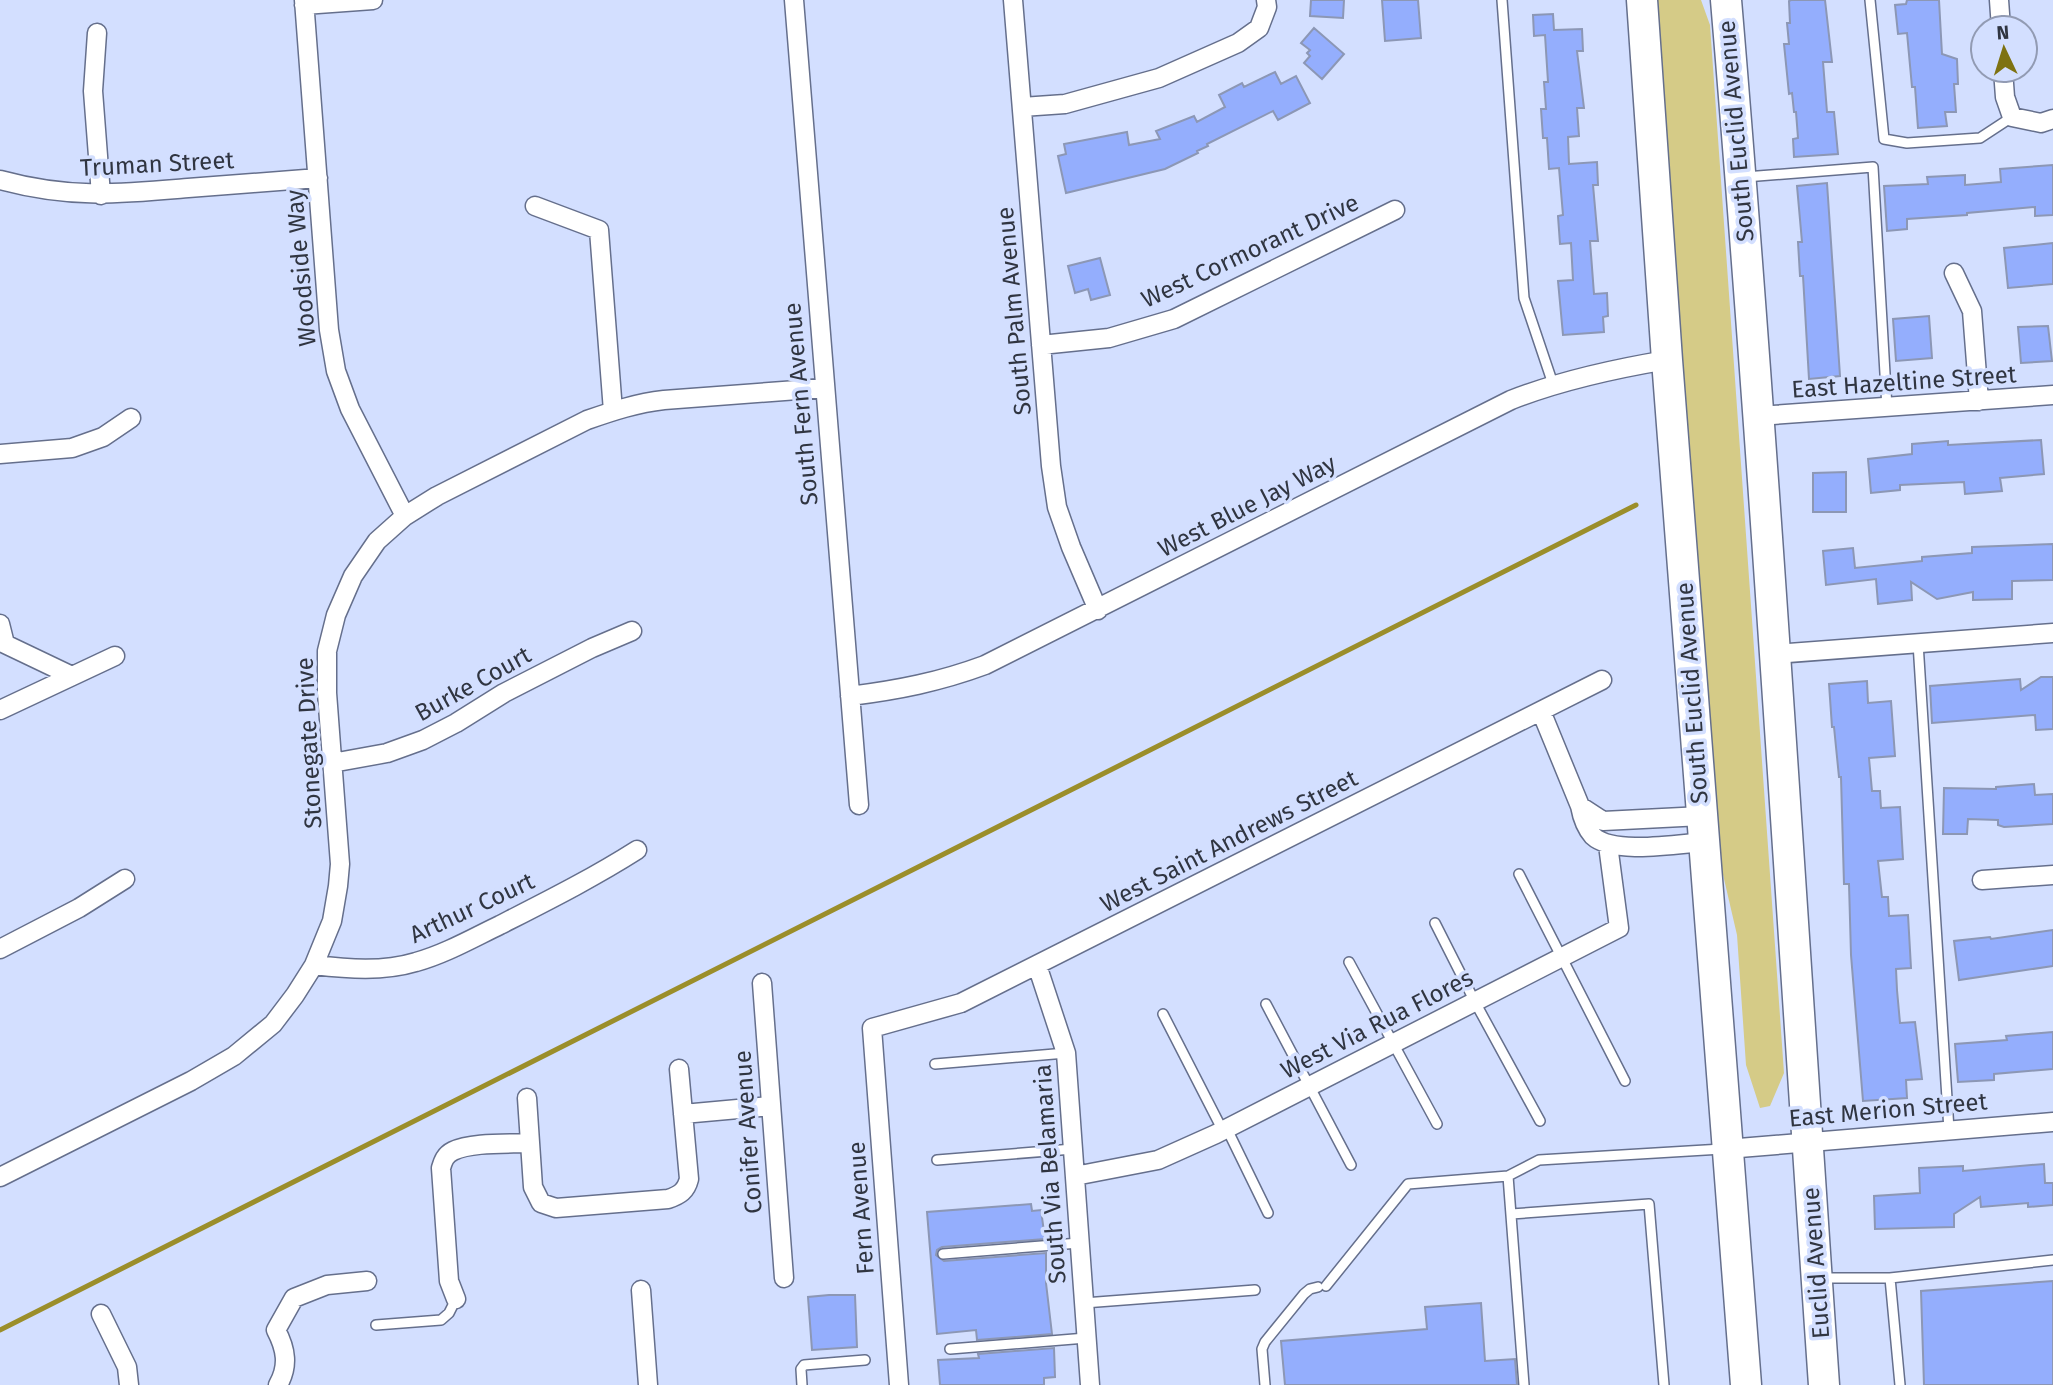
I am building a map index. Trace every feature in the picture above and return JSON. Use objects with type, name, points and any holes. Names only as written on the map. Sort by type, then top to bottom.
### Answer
[{"type":"main road","name":"South Euclid Avenue","points":[[1642,0],[1746,1385]]},
{"type":"main road","name":"South Euclid Avenue","points":[[1726,0],[1776,654],[1807,1141]]},
{"type":"main road","name":"Euclid Avenue","points":[[1807,1141],[1824,1385]]},
{"type":"street","points":[[304,3],[373,0]]},
{"type":"street","name":"South Fern Avenue","points":[[794,0],[859,805]]},
{"type":"street","name":"South Palm Avenue","points":[[1013,0],[1051,466],[1058,507],[1070,547],[1098,610]]},
{"type":"street","points":[[1022,107],[1065,104],[1159,78],[1238,43],[1259,28],[1267,7],[1266,0]]},
{"type":"street","name":"Woodside Way","points":[[304,3],[329,330],[336,371],[350,409],[405,516]]},
{"type":"street","points":[[97,33],[93,91],[101,195]]},
{"type":"street","points":[[2004,84],[2005,97],[2012,117],[2041,123],[2053,119]]},
{"type":"street","name":"Truman Street","points":[[0,180],[65,194],[101,195],[318,178]]},
{"type":"street","points":[[535,206],[599,230],[613,411]]},
{"type":"street","name":"West Cormorant Drive","points":[[1041,345],[1109,338],[1174,319],[1395,210]]},
{"type":"street","points":[[1954,273],[1972,311],[1979,401]]},
{"type":"street","name":"West Blue Jay Way","points":[[850,696],[898,690],[944,680],[985,665],[1511,400],[1553,384],[1609,369],[1667,360]]},
{"type":"street","name":"Stonegate Drive","points":[[0,1177],[191,1081],[234,1056],[273,1024],[314,965],[331,921],[340,864],[327,693],[327,651],[336,615],[353,576],[377,541],[405,516],[437,496],[587,420],[613,411],[638,403],[664,400],[824,388]]},
{"type":"street","name":"East Hazeltine Street","points":[[1758,416],[2053,395]]},
{"type":"street","points":[[0,454],[72,448],[103,437],[131,418]]},
{"type":"street","points":[[0,624],[5,644],[72,676]]},
{"type":"street","name":"Burke Court","points":[[332,763],[387,753],[423,740],[504,693],[592,648],[632,631]]},
{"type":"street","points":[[1776,654],[2053,633]]},
{"type":"street","points":[[0,710],[115,656]]},
{"type":"street","name":"West Saint Andrews Street","points":[[872,1028],[961,1003],[1602,680]]},
{"type":"street","points":[[1541,711],[1580,806],[1583,822],[1595,837],[1608,845],[1634,847],[1703,829]]},
{"type":"street","points":[[1580,806],[1604,821],[1703,829]]},
{"type":"street","name":"West Via Rua Flores","points":[[1075,1176],[1158,1160],[1225,1130],[1619,928],[1608,845]]},
{"type":"street","name":"Arthur Court","points":[[314,965],[379,969],[415,963],[453,948],[591,879],[637,850]]},
{"type":"street","points":[[1982,880],[2053,875]]},
{"type":"street","points":[[0,949],[79,908],[125,879]]},
{"type":"street","name":"South Via Belamaria","points":[[1037,965],[1066,1054],[1090,1385]]},
{"type":"street","name":"Conifer Avenue","points":[[762,983],[784,1278]]},
{"type":"street","name":"Fern Avenue","points":[[872,1028],[900,1385]]},
{"type":"street","points":[[527,1098],[535,1194],[541,1203],[549,1207],[668,1199],[678,1196],[687,1188],[689,1179],[679,1069]]},
{"type":"street","points":[[683,1114],[771,1106]]},
{"type":"street","name":"East Merion Street","points":[[1727,1149],[2053,1122]]},
{"type":"street","points":[[456,1299],[449,1281],[441,1168],[444,1158],[464,1147],[530,1143]]},
{"type":"street","points":[[278,1385],[283,1377],[286,1360],[283,1344],[276,1330],[294,1298],[327,1285],[367,1281]]},
{"type":"street","points":[[640,1290],[648,1385]]},
{"type":"street","points":[[101,1314],[127,1367],[129,1385]]},
{"type":"lane","points":[[1502,0],[1524,298],[1553,384]]},
{"type":"lane","points":[[1870,0],[1884,138],[1907,143],[1979,138],[2012,117]]},
{"type":"lane","points":[[1741,178],[1873,167],[1887,408]]},
{"type":"lane","points":[[1918,643],[1949,1130]]},
{"type":"lane","points":[[1519,874],[1625,1081]]},
{"type":"lane","points":[[1435,923],[1540,1121]]},
{"type":"lane","points":[[1349,962],[1437,1124]]},
{"type":"lane","points":[[1266,1004],[1351,1165]]},
{"type":"lane","points":[[1163,1014],[1268,1213]]},
{"type":"lane","points":[[935,1064],[1066,1054]]},
{"type":"lane","points":[[937,1160],[1073,1149]]},
{"type":"lane","points":[[1265,1385],[1262,1349],[1265,1342],[1304,1294],[1310,1289],[1322,1287],[1408,1184],[1508,1176],[1539,1160],[1727,1149]]},
{"type":"lane","points":[[1508,1176],[1524,1385]]},
{"type":"lane","points":[[1511,1214],[1649,1204],[1664,1385]]},
{"type":"lane","points":[[943,1254],[1079,1243]]},
{"type":"lane","points":[[1817,1278],[1890,1278],[2053,1260]]},
{"type":"lane","points":[[1890,1278],[1900,1385]]},
{"type":"lane","points":[[1084,1303],[1255,1290]]},
{"type":"lane","points":[[376,1325],[442,1320],[456,1299]]},
{"type":"lane","points":[[950,1349],[1086,1338]]},
{"type":"lane","points":[[802,1385],[801,1369],[804,1365],[865,1360]]},
{"type":"shaded area","points":[[1654,0],[1701,0],[1710,25],[1784,1073],[1770,1106],[1760,1108],[1746,1065],[1737,935],[1718,853]]},
{"type":"building","points":[[1311,0],[1344,0],[1343,18],[1310,16]]},
{"type":"building","points":[[1382,0],[1418,0],[1421,38],[1385,41]]},
{"type":"building","points":[[1791,0],[1825,0],[1832,62],[1823,62],[1827,112],[1834,112],[1838,154],[1794,157],[1793,139],[1798,138],[1796,112],[1792,93],[1789,94],[1784,44],[1789,44],[1787,23],[1790,23]]},
{"type":"building","points":[[1907,0],[1939,0],[1942,54],[1957,59],[1958,84],[1954,84],[1956,112],[1945,112],[1947,126],[1918,128],[1907,33],[1898,34],[1895,5],[1906,4]]},
{"type":"building","points":[[1553,14],[1554,30],[1582,29],[1583,51],[1577,51],[1584,108],[1577,108],[1579,136],[1568,137],[1569,164],[1597,162],[1598,185],[1593,185],[1598,241],[1590,241],[1594,294],[1607,293],[1608,316],[1603,317],[1604,332],[1563,335],[1558,281],[1573,280],[1571,243],[1560,244],[1558,216],[1563,215],[1559,168],[1549,169],[1547,138],[1543,138],[1541,109],[1546,109],[1544,82],[1548,82],[1545,35],[1534,36],[1533,15]]},
{"type":"building","points":[[1314,28],[1344,54],[1322,79],[1304,63],[1310,56],[1307,53],[1310,50],[1301,43]]},
{"type":"building","points":[[1275,72],[1281,84],[1296,76],[1310,103],[1278,120],[1273,111],[1207,144],[1208,146],[1197,151],[1198,153],[1165,169],[1066,193],[1058,156],[1066,154],[1064,144],[1127,132],[1129,145],[1160,139],[1156,131],[1194,116],[1197,122],[1225,107],[1219,95],[1242,83],[1244,87]]},
{"type":"building","points":[[2053,165],[2053,215],[2035,216],[2035,207],[1967,213],[1907,219],[1907,229],[1887,231],[1884,186],[1928,184],[1927,177],[1965,175],[1965,185],[2001,182],[2000,169]]},
{"type":"building","points":[[1827,183],[1840,376],[1809,379],[1803,276],[1800,276],[1798,242],[1802,242],[1797,186]]},
{"type":"building","points":[[2053,243],[2053,284],[2008,288],[2004,248]]},
{"type":"building","points":[[1100,258],[1110,295],[1091,300],[1088,289],[1075,293],[1068,266]]},
{"type":"building","points":[[1929,316],[1932,358],[1896,361],[1893,319]]},
{"type":"building","points":[[2048,326],[2052,361],[2021,363],[2018,327]]},
{"type":"building","points":[[2041,440],[2044,474],[2000,478],[2002,491],[1965,494],[1964,482],[1900,485],[1900,490],[1871,493],[1868,459],[1912,454],[1912,444],[1948,441],[1948,445]]},
{"type":"building","points":[[1846,472],[1846,512],[1813,512],[1813,473]]},
{"type":"building","points":[[2053,544],[2053,580],[2012,581],[2012,599],[1973,600],[1973,592],[1937,599],[1911,582],[1912,600],[1878,604],[1876,579],[1826,585],[1823,551],[1853,548],[1855,568],[1922,561],[1922,557],[1972,553],[1972,547]]},
{"type":"building","points":[[2041,677],[2053,677],[2053,729],[2036,730],[2035,715],[1932,723],[1930,686],[2020,679],[2021,690]]},
{"type":"building","points":[[1867,681],[1868,703],[1891,701],[1895,756],[1869,758],[1872,791],[1880,791],[1881,808],[1900,807],[1903,859],[1878,861],[1882,897],[1888,897],[1889,916],[1908,915],[1911,968],[1896,969],[1897,990],[1900,1023],[1915,1022],[1922,1079],[1906,1080],[1907,1098],[1863,1101],[1851,955],[1849,884],[1844,884],[1841,777],[1832,727],[1829,684]]},
{"type":"building","points":[[2034,784],[2035,795],[2053,794],[2053,824],[2004,827],[1998,825],[1998,820],[1968,819],[1967,834],[1943,834],[1944,788],[1996,789]]},
{"type":"building","points":[[2053,930],[2053,966],[1959,980],[1954,941]]},
{"type":"building","points":[[2053,1032],[2053,1069],[1994,1074],[1994,1080],[1958,1082],[1955,1044],[2007,1040],[2006,1036]]},
{"type":"building","points":[[2044,1164],[2045,1183],[2053,1183],[2053,1205],[2028,1207],[2028,1203],[1981,1207],[1980,1197],[1954,1214],[1954,1227],[1875,1229],[1874,1196],[1920,1193],[1919,1168],[1963,1166],[1963,1171]]},
{"type":"building","points":[[1031,1204],[1032,1211],[1041,1210],[1045,1239],[942,1247],[937,1250],[936,1255],[944,1261],[1046,1253],[1046,1283],[1052,1334],[977,1340],[976,1330],[937,1334],[927,1212]]},
{"type":"building","points":[[2053,1281],[2053,1385],[1924,1385],[1921,1291]]},
{"type":"building","points":[[855,1295],[857,1347],[812,1350],[808,1297]]},
{"type":"building","points":[[1481,1303],[1485,1361],[1515,1359],[1517,1385],[1285,1385],[1281,1341],[1427,1329],[1425,1307]]},
{"type":"building","points":[[1054,1348],[1055,1377],[1044,1378],[1044,1385],[940,1385],[938,1360],[979,1358],[978,1354]]},
{"type":"waterway","points":[[0,1330],[1636,505]]}]
